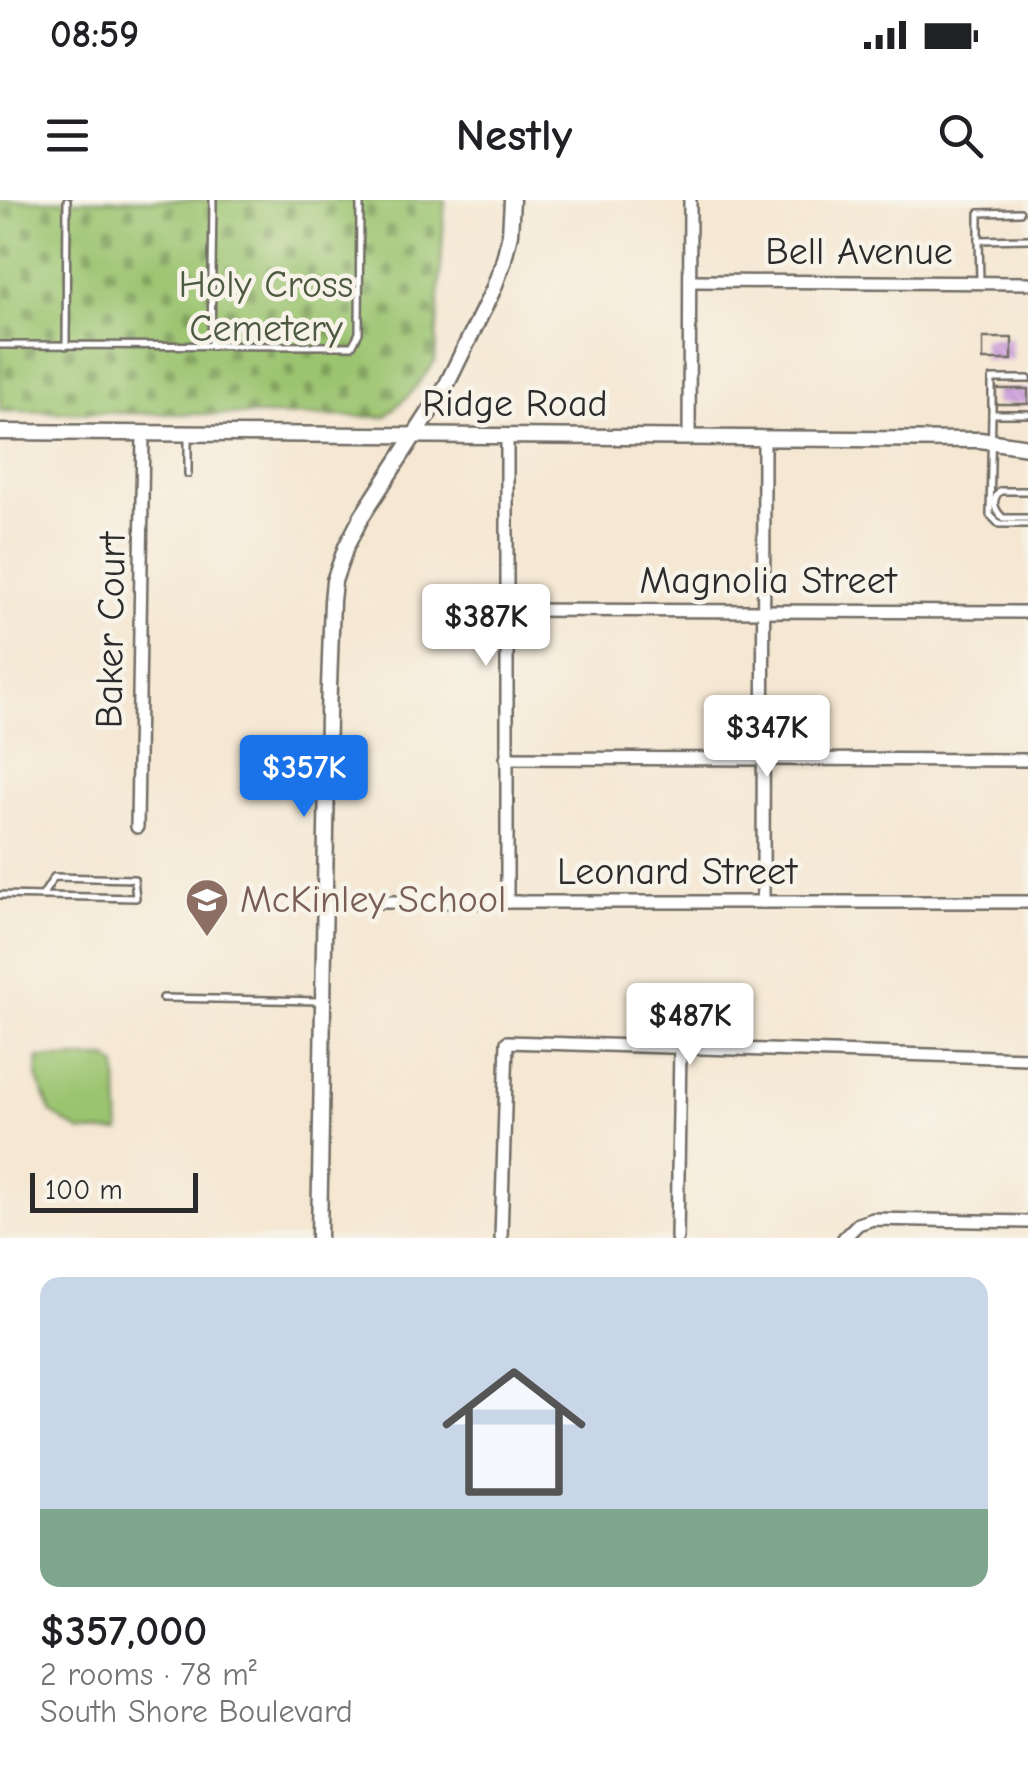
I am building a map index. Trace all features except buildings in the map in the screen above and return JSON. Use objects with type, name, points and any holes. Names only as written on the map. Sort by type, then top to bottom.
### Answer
[{"type":"street","points":[[320,1238],[334,581],[362,516],[445,388],[493,290],[510,234],[512,200]]},
{"type":"street","points":[[689,438],[690,200]]},
{"type":"street","name":"Bell Avenue","points":[[690,281],[1028,283]]},
{"type":"street","name":"Ridge Road","points":[[0,432],[980,440],[1028,447]]},
{"type":"street","name":"Baker Court","points":[[137,827],[144,434]]},
{"type":"street","points":[[507,437],[507,902]]},
{"type":"street","points":[[763,902],[764,439]]},
{"type":"street","name":"Magnolia Street","points":[[507,610],[1028,612]]},
{"type":"street","points":[[506,758],[1028,760]]},
{"type":"street","name":"Leonard Street","points":[[325,902],[1028,902]]},
{"type":"street","points":[[501,1238],[507,1042],[1028,1058]]},
{"type":"street","points":[[677,1238],[680,1047]]},
{"type":"street","points":[[844,1238],[864,1221],[1028,1222]]},
{"type":"street","points":[[912,1222],[913,1238]]},
{"type":"lane","points":[[66,346],[67,200]]},
{"type":"lane","points":[[211,346],[213,200]]},
{"type":"lane","points":[[0,345],[352,346],[359,334],[360,200]]},
{"type":"lane","points":[[980,282],[979,212],[1020,212]]},
{"type":"lane","points":[[979,240],[1028,239]]},
{"type":"lane","points":[[1028,380],[992,379],[990,514],[999,524],[1028,521]]},
{"type":"lane","points":[[992,414],[1028,414]]},
{"type":"lane","points":[[188,434],[188,474]]},
{"type":"lane","points":[[991,491],[1028,491]]},
{"type":"lane","points":[[1000,491],[994,502],[1003,518],[1028,521]]},
{"type":"lane","points":[[0,895],[117,898],[136,898],[134,880],[54,876],[42,896]]},
{"type":"lane","points":[[164,998],[324,1001]]},
{"type":"green space","name":"Holy Cross Cemetery","points":[[0,200],[445,200],[435,362],[410,394],[385,417],[0,411]]},
{"type":"green space","points":[[38,1058],[108,1058],[117,1066],[120,1132],[81,1132],[51,1113],[37,1076]]},
{"type":"place","name":"McKinley School","points":[[207,938]]}]
